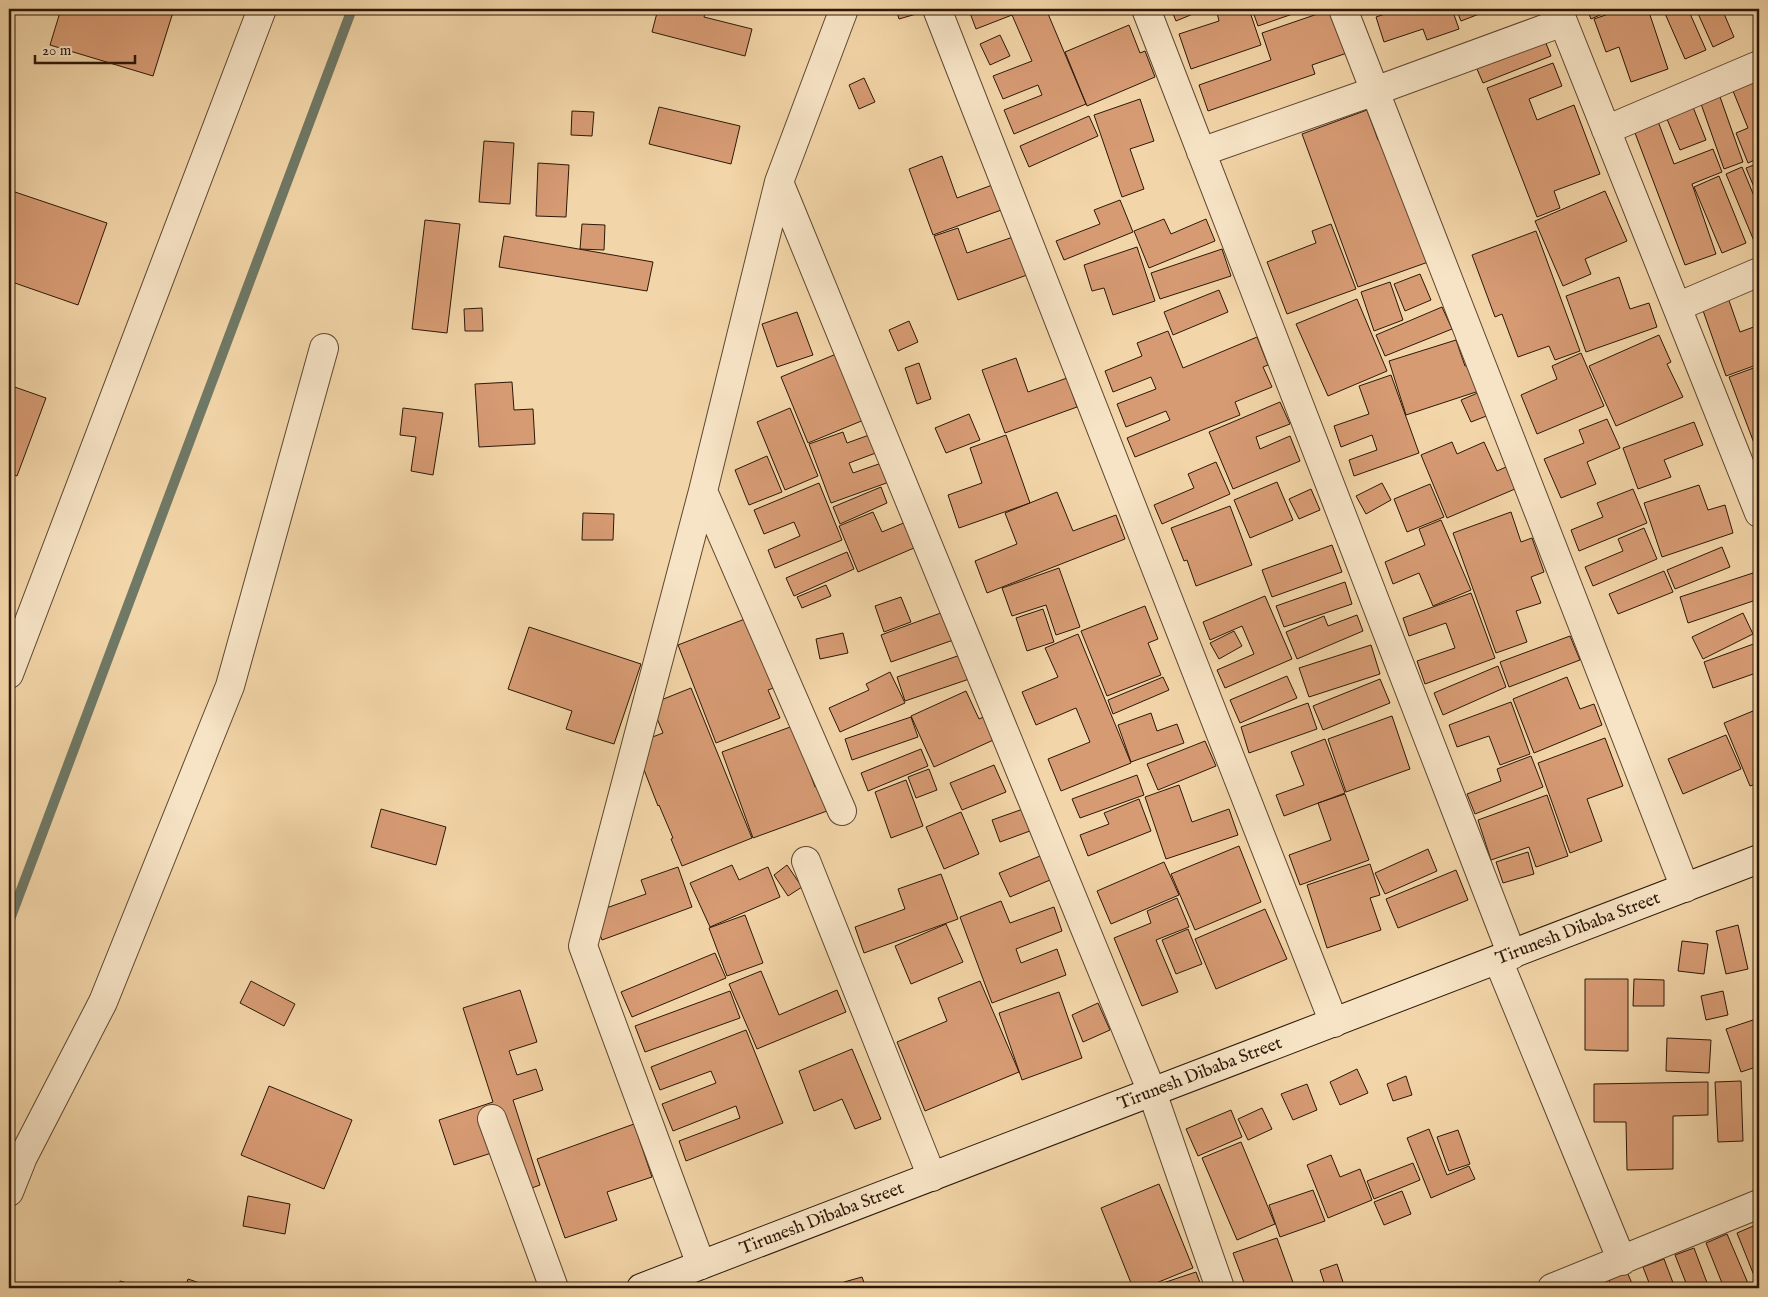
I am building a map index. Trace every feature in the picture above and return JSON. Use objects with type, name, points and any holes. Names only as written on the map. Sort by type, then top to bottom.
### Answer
[{"type":"street","points":[[11,661],[262,9]]},
{"type":"street","points":[[701,1265],[583,946],[703,491],[779,182],[844,9]]},
{"type":"street","points":[[937,9],[1334,1023]]},
{"type":"street","points":[[1146,9],[1622,1261]]},
{"type":"street","points":[[1343,9],[1686,888]]},
{"type":"street","points":[[1201,152],[1375,91],[1561,16],[1677,307],[1754,484],[1759,513]]},
{"type":"street","points":[[1606,130],[1759,65]]},
{"type":"street","points":[[779,182],[1152,1092],[1220,1288]]},
{"type":"street","points":[[1677,307],[1759,272]]},
{"type":"street","points":[[9,1192],[23,1157],[103,1002],[230,686],[324,348]]},
{"type":"street","points":[[703,491],[842,811]]},
{"type":"street","name":"Tirunesh Dibaba Street","points":[[641,1288],[1759,860]]},
{"type":"street","points":[[806,861],[932,1176]]},
{"type":"street","points":[[492,1119],[554,1288]]},
{"type":"street","points":[[1552,1288],[1759,1204]]},
{"type":"building","points":[[61,9],[174,9],[153,76],[50,45]]},
{"type":"building","points":[[658,9],[706,9],[704,17],[752,29],[745,56],[652,32]]},
{"type":"building","points":[[896,9],[922,9],[923,12],[899,19]]},
{"type":"building","points":[[980,9],[1046,9],[1086,104],[1014,134],[1004,110],[1042,95],[1038,85],[1003,99],[993,76],[1032,61],[1012,15],[976,29],[970,13]]},
{"type":"building","points":[[1171,9],[1205,9],[1176,21]]},
{"type":"building","points":[[1216,9],[1249,9],[1261,45],[1191,69],[1179,34],[1219,21]]},
{"type":"building","points":[[1252,9],[1307,9],[1258,26]]},
{"type":"building","points":[[1332,9],[1347,53],[1312,65],[1315,74],[1208,111],[1199,85],[1271,60],[1262,33]]},
{"type":"building","points":[[1399,9],[1452,9],[1459,29],[1427,40],[1423,29],[1384,42],[1376,17]]},
{"type":"building","points":[[1456,9],[1487,9],[1487,11],[1461,21]]},
{"type":"building","points":[[1587,9],[1611,9],[1611,10],[1591,19]]},
{"type":"building","points":[[1623,9],[1648,9],[1668,69],[1631,82],[1619,47],[1606,52],[1594,19]]},
{"type":"building","points":[[1663,9],[1688,9],[1706,50],[1685,59]]},
{"type":"building","points":[[1696,9],[1722,9],[1734,37],[1713,47]]},
{"type":"building","points":[[1129,25],[1140,53],[1145,51],[1155,77],[1087,106],[1065,52]]},
{"type":"building","points":[[1540,28],[1551,56],[1483,83],[1471,55]]},
{"type":"building","points":[[1000,35],[1010,56],[990,65],[980,44]]},
{"type":"building","points":[[1553,63],[1562,86],[1529,99],[1537,120],[1574,105],[1600,174],[1554,191],[1560,208],[1537,217],[1487,88]]},
{"type":"building","points":[[1753,77],[1759,92],[1759,158],[1748,163],[1736,133],[1748,128],[1731,86]]},
{"type":"building","points":[[864,78],[875,102],[859,109],[849,85]]},
{"type":"building","points":[[1719,94],[1743,162],[1724,169],[1700,101]]},
{"type":"building","points":[[1140,99],[1154,141],[1130,149],[1144,189],[1122,197],[1094,115]]},
{"type":"building","points":[[1691,102],[1706,140],[1680,150],[1664,112]]},
{"type":"building","points":[[659,107],[740,126],[731,164],[649,144]]},
{"type":"building","points":[[1367,110],[1378,140],[1381,139],[1431,261],[1358,287],[1302,134]]},
{"type":"building","points":[[572,111],[594,112],[592,136],[571,135]]},
{"type":"building","points":[[1089,116],[1098,136],[1029,167],[1020,146]]},
{"type":"building","points":[[1656,116],[1674,164],[1713,149],[1722,172],[1692,184],[1716,254],[1685,265],[1632,125]]},
{"type":"building","points":[[484,141],[514,143],[510,204],[479,202]]},
{"type":"building","points":[[942,156],[957,198],[995,184],[1004,209],[933,235],[909,169]]},
{"type":"building","points":[[538,163],[569,165],[566,217],[536,216]]},
{"type":"building","points":[[1759,163],[1759,199],[1746,168]]},
{"type":"building","points":[[1742,167],[1759,208],[1759,239],[1754,241],[1726,174]]},
{"type":"building","points":[[1719,176],[1746,243],[1722,253],[1694,187]]},
{"type":"building","points":[[9,190],[107,223],[78,305],[9,281]]},
{"type":"building","points":[[1605,191],[1627,241],[1585,259],[1591,274],[1563,286],[1535,221]]},
{"type":"building","points":[[1120,200],[1133,232],[1064,260],[1056,241],[1100,224],[1094,210]]},
{"type":"building","points":[[1164,219],[1171,234],[1206,219],[1215,241],[1149,268],[1134,231]]},
{"type":"building","points":[[425,220],[460,224],[447,333],[412,329]]},
{"type":"building","points":[[582,224],[605,225],[604,250],[580,249]]},
{"type":"building","points":[[1331,224],[1356,289],[1287,314],[1267,262],[1316,243],[1312,231]]},
{"type":"building","points":[[958,228],[967,253],[1013,237],[1027,275],[958,300],[934,236]]},
{"type":"building","points":[[1536,231],[1580,351],[1555,360],[1549,346],[1518,357],[1502,314],[1495,317],[1472,255]]},
{"type":"building","points":[[504,236],[653,262],[647,291],[499,267]]},
{"type":"building","points":[[1137,247],[1155,301],[1113,315],[1104,288],[1092,291],[1084,265]]},
{"type":"building","points":[[1222,249],[1231,276],[1160,299],[1151,273]]},
{"type":"building","points":[[1420,274],[1431,300],[1405,311],[1394,284]]},
{"type":"building","points":[[1619,277],[1630,309],[1649,303],[1657,327],[1586,352],[1566,296]]},
{"type":"building","points":[[1390,282],[1403,320],[1374,331],[1361,292]]},
{"type":"building","points":[[1219,290],[1228,312],[1173,335],[1164,312]]},
{"type":"building","points":[[1726,292],[1740,332],[1759,325],[1759,364],[1726,376],[1700,302]]},
{"type":"building","points":[[1357,299],[1387,371],[1328,396],[1296,324]]},
{"type":"building","points":[[1442,307],[1452,329],[1385,356],[1376,335]]},
{"type":"building","points":[[482,308],[483,331],[465,331],[464,309]]},
{"type":"building","points":[[797,312],[813,355],[777,367],[762,324]]},
{"type":"building","points":[[909,321],[918,342],[898,351],[889,330]]},
{"type":"building","points":[[1168,331],[1183,368],[1257,337],[1268,365],[1263,367],[1272,387],[1235,402],[1240,415],[1135,457],[1127,438],[1170,420],[1166,411],[1126,427],[1117,404],[1156,389],[1151,377],[1113,392],[1105,371],[1142,356],[1137,343]]},
{"type":"building","points":[[1659,335],[1671,362],[1667,364],[1683,397],[1616,426],[1589,366]]},
{"type":"building","points":[[1456,340],[1465,366],[1470,365],[1479,391],[1406,415],[1389,361]]},
{"type":"building","points":[[853,347],[876,415],[808,443],[781,377]]},
{"type":"building","points":[[1581,353],[1604,406],[1537,434],[1521,395],[1557,379],[1552,366]]},
{"type":"building","points":[[1016,358],[1028,392],[1067,378],[1077,407],[1005,433],[982,370]]},
{"type":"building","points":[[919,363],[931,399],[917,404],[905,368]]},
{"type":"building","points":[[1759,366],[1759,441],[1754,443],[1729,377]]},
{"type":"building","points":[[1391,375],[1419,453],[1354,476],[1349,460],[1377,450],[1372,435],[1341,447],[1334,426],[1369,414],[1359,386]]},
{"type":"building","points":[[512,382],[514,410],[533,409],[535,444],[479,447],[475,384]]},
{"type":"building","points":[[9,385],[46,398],[17,476],[9,473]]},
{"type":"building","points":[[1480,392],[1489,415],[1471,422],[1461,400]]},
{"type":"building","points":[[1280,402],[1290,424],[1256,437],[1260,449],[1290,436],[1300,461],[1233,489],[1209,432]]},
{"type":"building","points":[[403,408],[443,413],[433,475],[411,471],[416,437],[400,435]]},
{"type":"building","points":[[790,408],[818,476],[785,490],[757,422]]},
{"type":"building","points":[[969,414],[980,440],[946,453],[935,428]]},
{"type":"building","points":[[1607,419],[1620,448],[1587,462],[1596,484],[1561,498],[1544,459],[1584,443],[1579,430]]},
{"type":"building","points":[[1694,422],[1703,445],[1664,460],[1671,477],[1638,489],[1623,448]]},
{"type":"building","points":[[883,430],[889,448],[849,463],[853,473],[896,458],[903,477],[831,503],[809,444],[843,432],[847,443]]},
{"type":"building","points":[[1006,435],[1030,503],[959,528],[948,495],[982,483],[970,448]]},
{"type":"building","points":[[1452,442],[1457,454],[1484,442],[1497,471],[1506,467],[1515,489],[1447,518],[1421,455]]},
{"type":"building","points":[[767,456],[782,492],[749,505],[735,470]]},
{"type":"building","points":[[1216,462],[1230,494],[1162,524],[1154,505],[1194,488],[1188,474]]},
{"type":"building","points":[[1277,482],[1293,520],[1250,538],[1234,500]]},
{"type":"building","points":[[819,483],[842,540],[775,568],[768,550],[800,536],[794,522],[764,534],[754,510]]},
{"type":"building","points":[[1382,483],[1391,500],[1366,514],[1356,496]]},
{"type":"building","points":[[1430,484],[1444,517],[1407,532],[1394,499]]},
{"type":"building","points":[[1699,485],[1708,510],[1725,505],[1733,533],[1662,557],[1644,503]]},
{"type":"building","points":[[881,487],[887,503],[840,524],[833,507]]},
{"type":"building","points":[[1311,489],[1320,510],[1299,519],[1289,499]]},
{"type":"building","points":[[1633,489],[1647,523],[1579,551],[1571,530],[1603,517],[1597,503]]},
{"type":"building","points":[[1057,492],[1073,531],[1116,515],[1125,539],[987,593],[975,561],[1017,544],[1005,513]]},
{"type":"building","points":[[1230,506],[1252,565],[1196,586],[1187,560],[1184,561],[1171,528]]},
{"type":"building","points":[[873,512],[882,532],[918,517],[928,542],[858,572],[839,526]]},
{"type":"building","points":[[1511,512],[1521,542],[1532,538],[1544,572],[1531,577],[1541,603],[1516,611],[1527,642],[1496,653],[1453,533]]},
{"type":"building","points":[[583,513],[614,514],[613,540],[582,540]]},
{"type":"building","points":[[1441,520],[1471,590],[1433,606],[1419,573],[1393,584],[1385,562],[1425,545],[1419,529]]},
{"type":"building","points":[[1644,528],[1657,559],[1593,586],[1585,567],[1623,551],[1618,539]]},
{"type":"building","points":[[1332,545],[1342,572],[1272,597],[1262,570]]},
{"type":"building","points":[[1722,547],[1730,567],[1675,589],[1667,570]]},
{"type":"building","points":[[847,552],[854,569],[794,596],[786,578]]},
{"type":"building","points":[[1059,568],[1080,627],[1056,635],[1046,605],[1012,616],[1002,588]]},
{"type":"building","points":[[1664,571],[1673,592],[1618,614],[1609,594]]},
{"type":"building","points":[[1753,573],[1759,592],[1759,599],[1688,623],[1680,597]]},
{"type":"building","points":[[1345,582],[1352,604],[1284,627],[1276,606]]},
{"type":"building","points":[[826,585],[831,596],[802,608],[797,597]]},
{"type":"building","points":[[1471,593],[1495,658],[1425,684],[1417,661],[1455,648],[1446,623],[1409,636],[1403,618]]},
{"type":"building","points":[[1265,596],[1292,659],[1225,688],[1217,670],[1254,654],[1242,626],[1210,640],[1203,622]]},
{"type":"building","points":[[901,597],[911,622],[884,632],[875,606]]},
{"type":"building","points":[[1145,606],[1158,639],[1148,643],[1161,675],[1107,696],[1081,631]]},
{"type":"building","points":[[1043,609],[1054,642],[1027,651],[1016,618]]},
{"type":"building","points":[[949,610],[959,638],[891,662],[881,635]]},
{"type":"building","points":[[1743,613],[1753,634],[1703,659],[1692,637]]},
{"type":"building","points":[[1357,615],[1363,631],[1297,659],[1286,632],[1324,616],[1328,626]]},
{"type":"building","points":[[750,617],[779,686],[768,690],[780,718],[716,743],[678,645]]},
{"type":"building","points":[[529,627],[641,664],[614,744],[566,729],[572,711],[508,689]]},
{"type":"building","points":[[1234,631],[1242,646],[1219,659],[1210,643]]},
{"type":"building","points":[[843,633],[848,653],[820,659],[816,639]]},
{"type":"building","points":[[1078,634],[1131,763],[1061,791],[1048,759],[1090,742],[1076,708],[1036,725],[1022,692],[1058,677],[1045,648]]},
{"type":"building","points":[[1570,636],[1580,660],[1509,687],[1500,662]]},
{"type":"building","points":[[1759,642],[1759,672],[1713,688],[1704,662]]},
{"type":"building","points":[[1371,645],[1380,674],[1309,697],[1299,668]]},
{"type":"building","points":[[969,652],[978,676],[905,701],[897,677]]},
{"type":"building","points":[[1498,666],[1506,687],[1443,715],[1434,693]]},
{"type":"building","points":[[890,672],[905,703],[840,732],[829,708],[869,690],[866,684]]},
{"type":"building","points":[[1287,676],[1297,698],[1240,723],[1230,700]]},
{"type":"building","points":[[1163,677],[1169,690],[1113,714],[1108,700]]},
{"type":"building","points":[[1567,677],[1580,709],[1594,704],[1602,725],[1534,753],[1513,699]]},
{"type":"building","points":[[1380,679],[1390,703],[1323,730],[1313,706]]},
{"type":"building","points":[[691,688],[752,838],[682,866],[671,839],[673,838],[658,806],[634,744],[663,733],[651,704]]},
{"type":"building","points":[[966,691],[979,719],[990,714],[1000,737],[934,767],[911,716]]},
{"type":"building","points":[[1511,702],[1530,754],[1500,765],[1489,736],[1457,747],[1449,725]]},
{"type":"building","points":[[1308,703],[1317,729],[1249,753],[1241,727]]},
{"type":"building","points":[[1753,711],[1759,725],[1759,783],[1750,786],[1724,723]]},
{"type":"building","points":[[1151,713],[1157,731],[1177,724],[1184,743],[1131,762],[1118,725]]},
{"type":"building","points":[[1392,716],[1410,769],[1346,792],[1328,739]]},
{"type":"building","points":[[911,717],[918,737],[852,760],[845,739]]},
{"type":"building","points":[[793,726],[815,787],[818,786],[827,811],[753,838],[722,752]]},
{"type":"building","points":[[1726,735],[1741,769],[1683,794],[1668,759]]},
{"type":"building","points":[[1605,738],[1623,786],[1587,799],[1602,841],[1570,853],[1538,763]]},
{"type":"building","points":[[1325,739],[1345,793],[1284,816],[1276,795],[1304,785],[1291,752]]},
{"type":"building","points":[[1205,741],[1216,766],[1158,790],[1147,764]]},
{"type":"building","points":[[921,749],[928,766],[868,791],[861,773]]},
{"type":"building","points":[[1531,756],[1543,787],[1475,814],[1467,794],[1501,781],[1497,769]]},
{"type":"building","points":[[994,765],[1006,792],[962,810],[950,783]]},
{"type":"building","points":[[929,769],[937,790],[916,798],[908,777]]},
{"type":"building","points":[[1137,775],[1144,795],[1080,818],[1072,799]]},
{"type":"building","points":[[906,780],[923,826],[891,838],[875,792]]},
{"type":"building","points":[[1179,785],[1192,822],[1229,809],[1238,835],[1166,859],[1145,797]]},
{"type":"building","points":[[1345,794],[1369,860],[1300,885],[1289,855],[1331,840],[1318,803]]},
{"type":"building","points":[[1547,795],[1568,856],[1536,867],[1529,847],[1491,860],[1478,820]]},
{"type":"building","points":[[1139,799],[1151,831],[1088,856],[1080,835],[1109,824],[1104,813]]},
{"type":"building","points":[[381,809],[446,827],[436,865],[371,847]]},
{"type":"building","points":[[1023,809],[1030,831],[1000,842],[992,820]]},
{"type":"building","points":[[961,812],[979,854],[944,869],[926,827]]},
{"type":"building","points":[[1239,846],[1261,902],[1195,930],[1171,874]]},
{"type":"building","points":[[1428,849],[1437,871],[1385,894],[1375,873]]},
{"type":"building","points":[[1528,852],[1534,874],[1503,883],[1496,862]]},
{"type":"building","points":[[1040,856],[1050,880],[1010,897],[999,873]]},
{"type":"building","points":[[1164,862],[1179,895],[1111,924],[1097,891]]},
{"type":"building","points":[[1370,864],[1380,895],[1370,898],[1381,930],[1327,948],[1307,885]]},
{"type":"building","points":[[732,865],[739,880],[768,867],[780,897],[710,927],[690,883]]},
{"type":"building","points":[[787,865],[802,887],[788,896],[774,875]]},
{"type":"building","points":[[678,867],[692,907],[602,940],[592,913],[646,894],[641,880]]},
{"type":"building","points":[[1456,870],[1468,900],[1398,928],[1386,899]]},
{"type":"building","points":[[941,874],[958,919],[864,953],[855,927],[905,909],[898,889]]},
{"type":"building","points":[[1177,898],[1189,927],[1156,940],[1178,992],[1142,1006],[1114,938],[1151,923],[1147,911]]},
{"type":"building","points":[[1001,901],[1010,923],[1054,907],[1062,931],[1016,949],[1021,963],[1057,949],[1066,975],[992,1003],[960,917]]},
{"type":"building","points":[[1265,909],[1287,959],[1216,989],[1195,939]]},
{"type":"building","points":[[745,915],[763,963],[727,976],[709,928]]},
{"type":"building","points":[[946,924],[963,962],[911,984],[895,946]]},
{"type":"building","points":[[1738,925],[1748,969],[1726,974],[1716,931]]},
{"type":"building","points":[[1188,929],[1202,964],[1176,974],[1162,940]]},
{"type":"building","points":[[1682,941],[1708,944],[1704,974],[1678,971]]},
{"type":"building","points":[[715,953],[726,978],[632,1017],[621,992]]},
{"type":"building","points":[[761,971],[779,1015],[837,990],[846,1012],[757,1049],[729,984]]},
{"type":"building","points":[[1585,979],[1628,979],[1628,1051],[1585,1050]]},
{"type":"building","points":[[1634,979],[1664,980],[1664,1006],[1633,1006]]},
{"type":"building","points":[[251,981],[295,1004],[284,1026],[240,1003]]},
{"type":"building","points":[[980,981],[1019,1072],[925,1111],[897,1042],[947,1021],[938,998]]},
{"type":"building","points":[[520,990],[537,1042],[509,1051],[517,1075],[536,1069],[543,1090],[513,1100],[540,1185],[518,1193],[504,1149],[454,1165],[439,1120],[493,1102],[463,1008]]},
{"type":"building","points":[[730,991],[740,1018],[645,1052],[635,1026]]},
{"type":"building","points":[[1723,991],[1728,1015],[1706,1020],[1701,996]]},
{"type":"building","points":[[1059,992],[1082,1058],[1022,1080],[999,1013]]},
{"type":"building","points":[[1098,1003],[1110,1030],[1083,1042],[1072,1015]]},
{"type":"building","points":[[1759,1018],[1759,1066],[1741,1072],[1726,1029]]},
{"type":"building","points":[[746,1030],[783,1123],[686,1161],[679,1141],[740,1118],[736,1106],[673,1131],[662,1104],[716,1083],[711,1071],[660,1090],[651,1067]]},
{"type":"building","points":[[1667,1038],[1711,1040],[1709,1073],[1666,1071]]},
{"type":"building","points":[[852,1049],[881,1119],[855,1129],[842,1099],[814,1111],[799,1071]]},
{"type":"building","points":[[1357,1069],[1368,1093],[1340,1105],[1330,1082]]},
{"type":"building","points":[[1406,1076],[1412,1095],[1393,1101],[1387,1084]]},
{"type":"building","points":[[1741,1081],[1743,1141],[1718,1142],[1715,1082]]},
{"type":"building","points":[[1708,1082],[1708,1115],[1673,1116],[1673,1169],[1627,1170],[1626,1122],[1594,1122],[1594,1084]]},
{"type":"building","points":[[1307,1084],[1317,1110],[1293,1120],[1281,1094]]},
{"type":"building","points":[[269,1086],[352,1120],[324,1189],[241,1155]]},
{"type":"building","points":[[1262,1108],[1272,1129],[1248,1140],[1238,1119]]},
{"type":"building","points":[[1231,1110],[1242,1137],[1198,1156],[1186,1129]]},
{"type":"building","points":[[634,1124],[652,1177],[607,1192],[617,1220],[565,1238],[537,1159]]},
{"type":"building","points":[[1429,1129],[1447,1175],[1469,1166],[1475,1179],[1431,1198],[1407,1138]]},
{"type":"building","points":[[1458,1130],[1470,1164],[1449,1171],[1437,1137]]},
{"type":"building","points":[[1241,1142],[1275,1224],[1237,1240],[1202,1158]]},
{"type":"building","points":[[1331,1155],[1340,1177],[1360,1169],[1372,1200],[1328,1218],[1307,1165]]},
{"type":"building","points":[[1413,1163],[1420,1180],[1374,1199],[1367,1181]]},
{"type":"building","points":[[1159,1184],[1193,1268],[1144,1288],[1133,1288],[1101,1208]]},
{"type":"building","points":[[1313,1190],[1325,1221],[1280,1237],[1269,1205]]},
{"type":"building","points":[[1402,1191],[1411,1214],[1384,1225],[1374,1202]]},
{"type":"building","points":[[248,1196],[290,1204],[285,1234],[243,1226]]},
{"type":"building","points":[[1758,1224],[1759,1226],[1759,1288],[1737,1233]]},
{"type":"building","points":[[1727,1234],[1750,1288],[1724,1288],[1706,1243]]},
{"type":"building","points":[[1277,1238],[1295,1288],[1246,1288],[1233,1253]]},
{"type":"building","points":[[1694,1248],[1709,1288],[1688,1288],[1675,1255]]},
{"type":"building","points":[[1664,1259],[1675,1288],[1651,1288],[1643,1267]]},
{"type":"building","points":[[1337,1264],[1345,1288],[1326,1288],[1320,1270]]},
{"type":"building","points":[[1196,1272],[1202,1288],[1148,1288]]},
{"type":"building","points":[[1627,1272],[1634,1288],[1612,1288],[1609,1280]]},
{"type":"building","points":[[862,1277],[866,1288],[846,1288],[844,1282]]},
{"type":"building","points":[[188,1279],[214,1288],[185,1288]]},
{"type":"building","points":[[120,1281],[146,1288],[118,1288]]},
{"type":"waterway","points":[[9,922],[352,9]]}]
